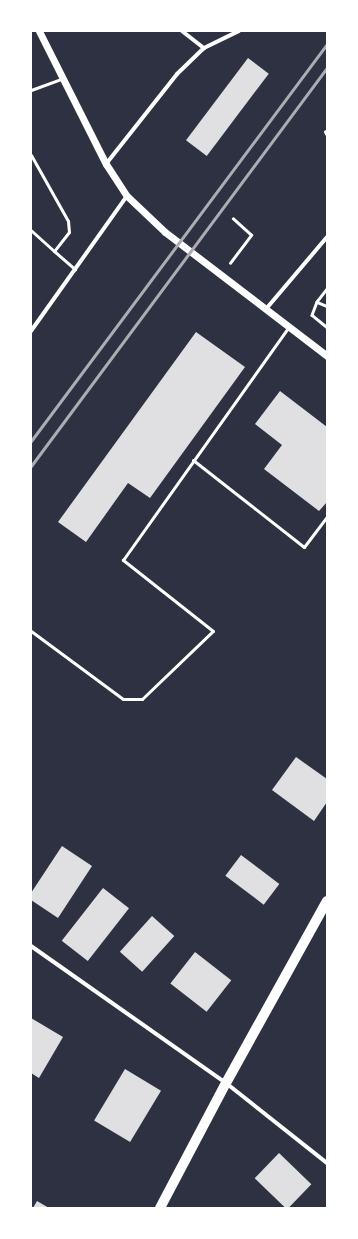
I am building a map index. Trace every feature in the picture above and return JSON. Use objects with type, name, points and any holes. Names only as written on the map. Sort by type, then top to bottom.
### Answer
[{"type":"main road","points":[[160,1208],[226,1083],[327,901]]},
{"type":"street","points":[[39,31],[106,164],[127,196],[165,232],[327,356]]},
{"type":"street","points":[[182,31],[204,48]]},
{"type":"street","points":[[106,164],[177,74],[204,48],[239,31]]},
{"type":"street","points":[[31,332],[127,196]]},
{"type":"street","points":[[266,309],[327,237]]},
{"type":"street","points":[[31,946],[226,1083],[327,1163]]},
{"type":"lane","points":[[31,90],[62,79]]},
{"type":"lane","points":[[31,155],[68,221],[69,232],[54,251]]},
{"type":"lane","points":[[31,230],[75,269]]},
{"type":"lane","points":[[31,631],[123,699],[142,699],[213,631],[123,560],[289,326]]},
{"type":"lane","points":[[193,460],[304,547],[327,516]]},
{"type":"path","points":[[221,274],[251,235],[233,219]]},
{"type":"path","points":[[327,289],[317,302],[312,315],[327,327]]},
{"type":"path","points":[[317,302],[327,306]]},
{"type":"building","points":[[248,58],[269,74],[207,156],[186,140]]},
{"type":"building","points":[[196,332],[245,367],[150,498],[128,483],[86,542],[58,522]]},
{"type":"building","points":[[280,391],[327,427],[327,502],[319,511],[264,469],[282,445],[255,424]]},
{"type":"building","points":[[296,757],[327,779],[327,802],[314,821],[272,790]]},
{"type":"building","points":[[62,846],[92,866],[58,918],[31,900],[31,893]]},
{"type":"building","points":[[241,855],[279,884],[264,905],[225,876]]},
{"type":"building","points":[[103,888],[129,908],[88,961],[62,941]]},
{"type":"building","points":[[152,916],[174,936],[142,972],[120,952]]},
{"type":"building","points":[[195,952],[231,980],[207,1012],[170,984]]},
{"type":"building","points":[[31,1018],[63,1037],[39,1078],[31,1073]]},
{"type":"building","points":[[125,1069],[161,1091],[130,1142],[94,1120]]},
{"type":"building","points":[[279,1153],[311,1184],[288,1208],[286,1208],[255,1178]]},
{"type":"building","points":[[37,1201],[49,1208],[33,1208]]},
{"type":"railway","points":[[31,441],[327,44]]},
{"type":"railway","points":[[31,466],[327,68]]}]
